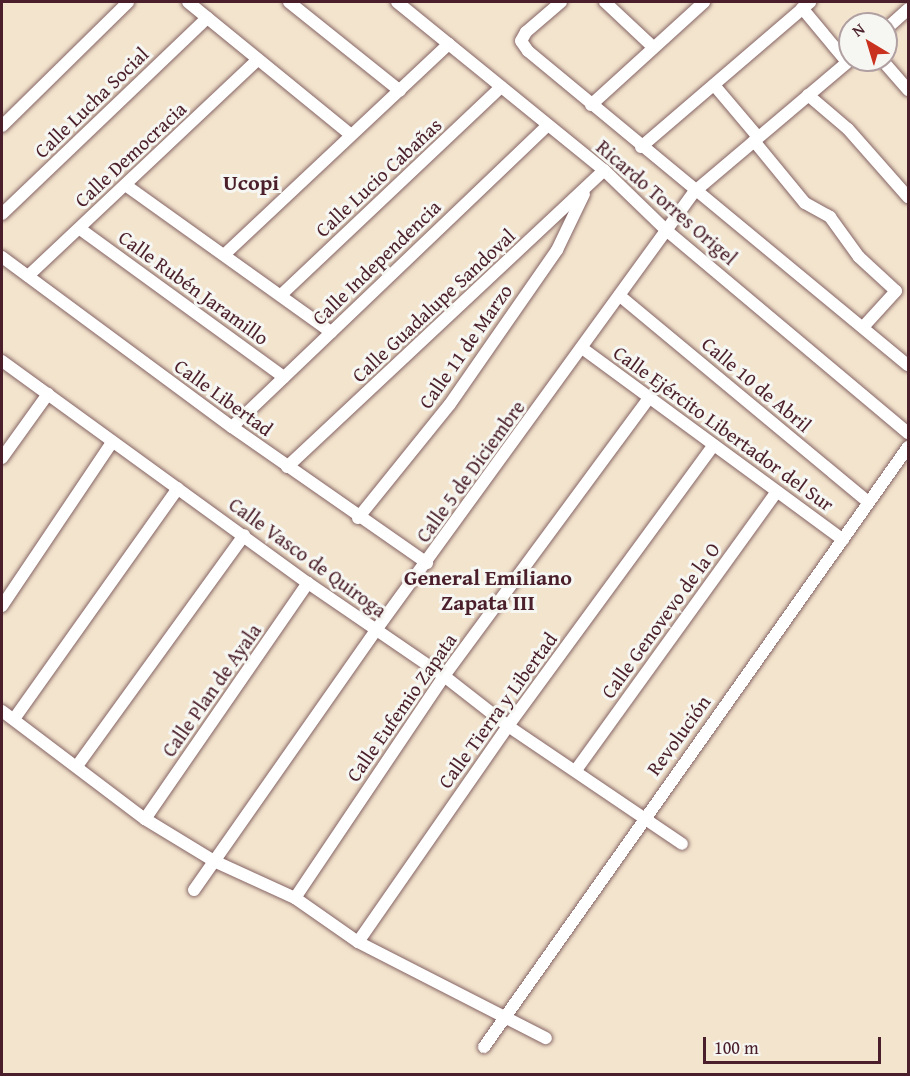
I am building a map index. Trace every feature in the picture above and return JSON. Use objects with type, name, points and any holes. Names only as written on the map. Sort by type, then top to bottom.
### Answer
[{"type":"street","points":[[2,126],[128,2]]},
{"type":"street","points":[[188,2],[351,135]]},
{"type":"street","points":[[289,2],[400,91]]},
{"type":"street","name":"Ricardo Torres Origel","points":[[397,2],[604,170],[666,230],[909,434]]},
{"type":"street","points":[[561,2],[526,32],[521,41],[528,51],[694,192],[864,326],[909,365]]},
{"type":"street","points":[[605,2],[653,47]]},
{"type":"street","points":[[591,105],[700,2]]},
{"type":"street","points":[[641,147],[806,5],[838,47]]},
{"type":"street","name":"Calle Lucha Social","points":[[2,214],[207,18]]},
{"type":"street","points":[[225,254],[449,44]]},
{"type":"street","name":"Calle Democracia","points":[[28,276],[258,59]]},
{"type":"street","name":"Calle 5 de Diciembre","points":[[194,890],[376,630],[427,563],[694,192],[838,70]]},
{"type":"street","points":[[893,72],[909,90]]},
{"type":"street","points":[[714,85],[806,202],[830,217],[859,257],[896,291],[864,326]]},
{"type":"street","name":"Calle Lucio Cabañas","points":[[281,295],[501,87]]},
{"type":"street","points":[[808,94],[848,129],[909,197]]},
{"type":"street","name":"Calle Independencia","points":[[232,428],[547,126]]},
{"type":"street","name":"Calle Guadalupe Sandoval","points":[[287,467],[604,170]]},
{"type":"street","points":[[126,186],[225,254],[331,332]]},
{"type":"street","name":"Calle 11 de Marzo","points":[[358,518],[450,404],[556,250],[587,187]]},
{"type":"street","name":"Calle Rubén Jaramillo","points":[[80,229],[284,377]]},
{"type":"street","name":"Calle Libertad","points":[[2,257],[232,428],[358,518],[427,563]]},
{"type":"street","name":"Calle 10 de Abril","points":[[620,296],[868,502]]},
{"type":"street","name":"Calle Ejército Libertador del Sur","points":[[582,348],[776,493],[843,540]]},
{"type":"street","name":"Calle Vasco de Quiroga","points":[[2,361],[308,583],[444,676],[508,726],[682,844]]},
{"type":"street","points":[[2,458],[48,394]]},
{"type":"street","name":"Calle Eufemio Zapata","points":[[295,898],[444,676],[650,398]]},
{"type":"street","points":[[2,606],[112,442]]},
{"type":"street","name":"Calle Tierra y Libertad","points":[[358,942],[508,726],[714,445]]},
{"type":"street","name":"Revolución","points":[[484,1047],[642,818],[909,447]]},
{"type":"street","points":[[14,719],[178,488]]},
{"type":"street","name":"Calle Genovevo de la O","points":[[576,770],[776,493]]},
{"type":"street","points":[[76,766],[244,535]]},
{"type":"street","name":"Calle Plan de Ayala","points":[[145,819],[308,583]]},
{"type":"street","points":[[2,711],[145,819],[214,861],[295,898],[358,942],[546,1038]]},
{"type":"district","name":"Ucopi","points":[[251,183]]},
{"type":"district","name":"General Emiliano Zapata III","points":[[488,590]]}]
